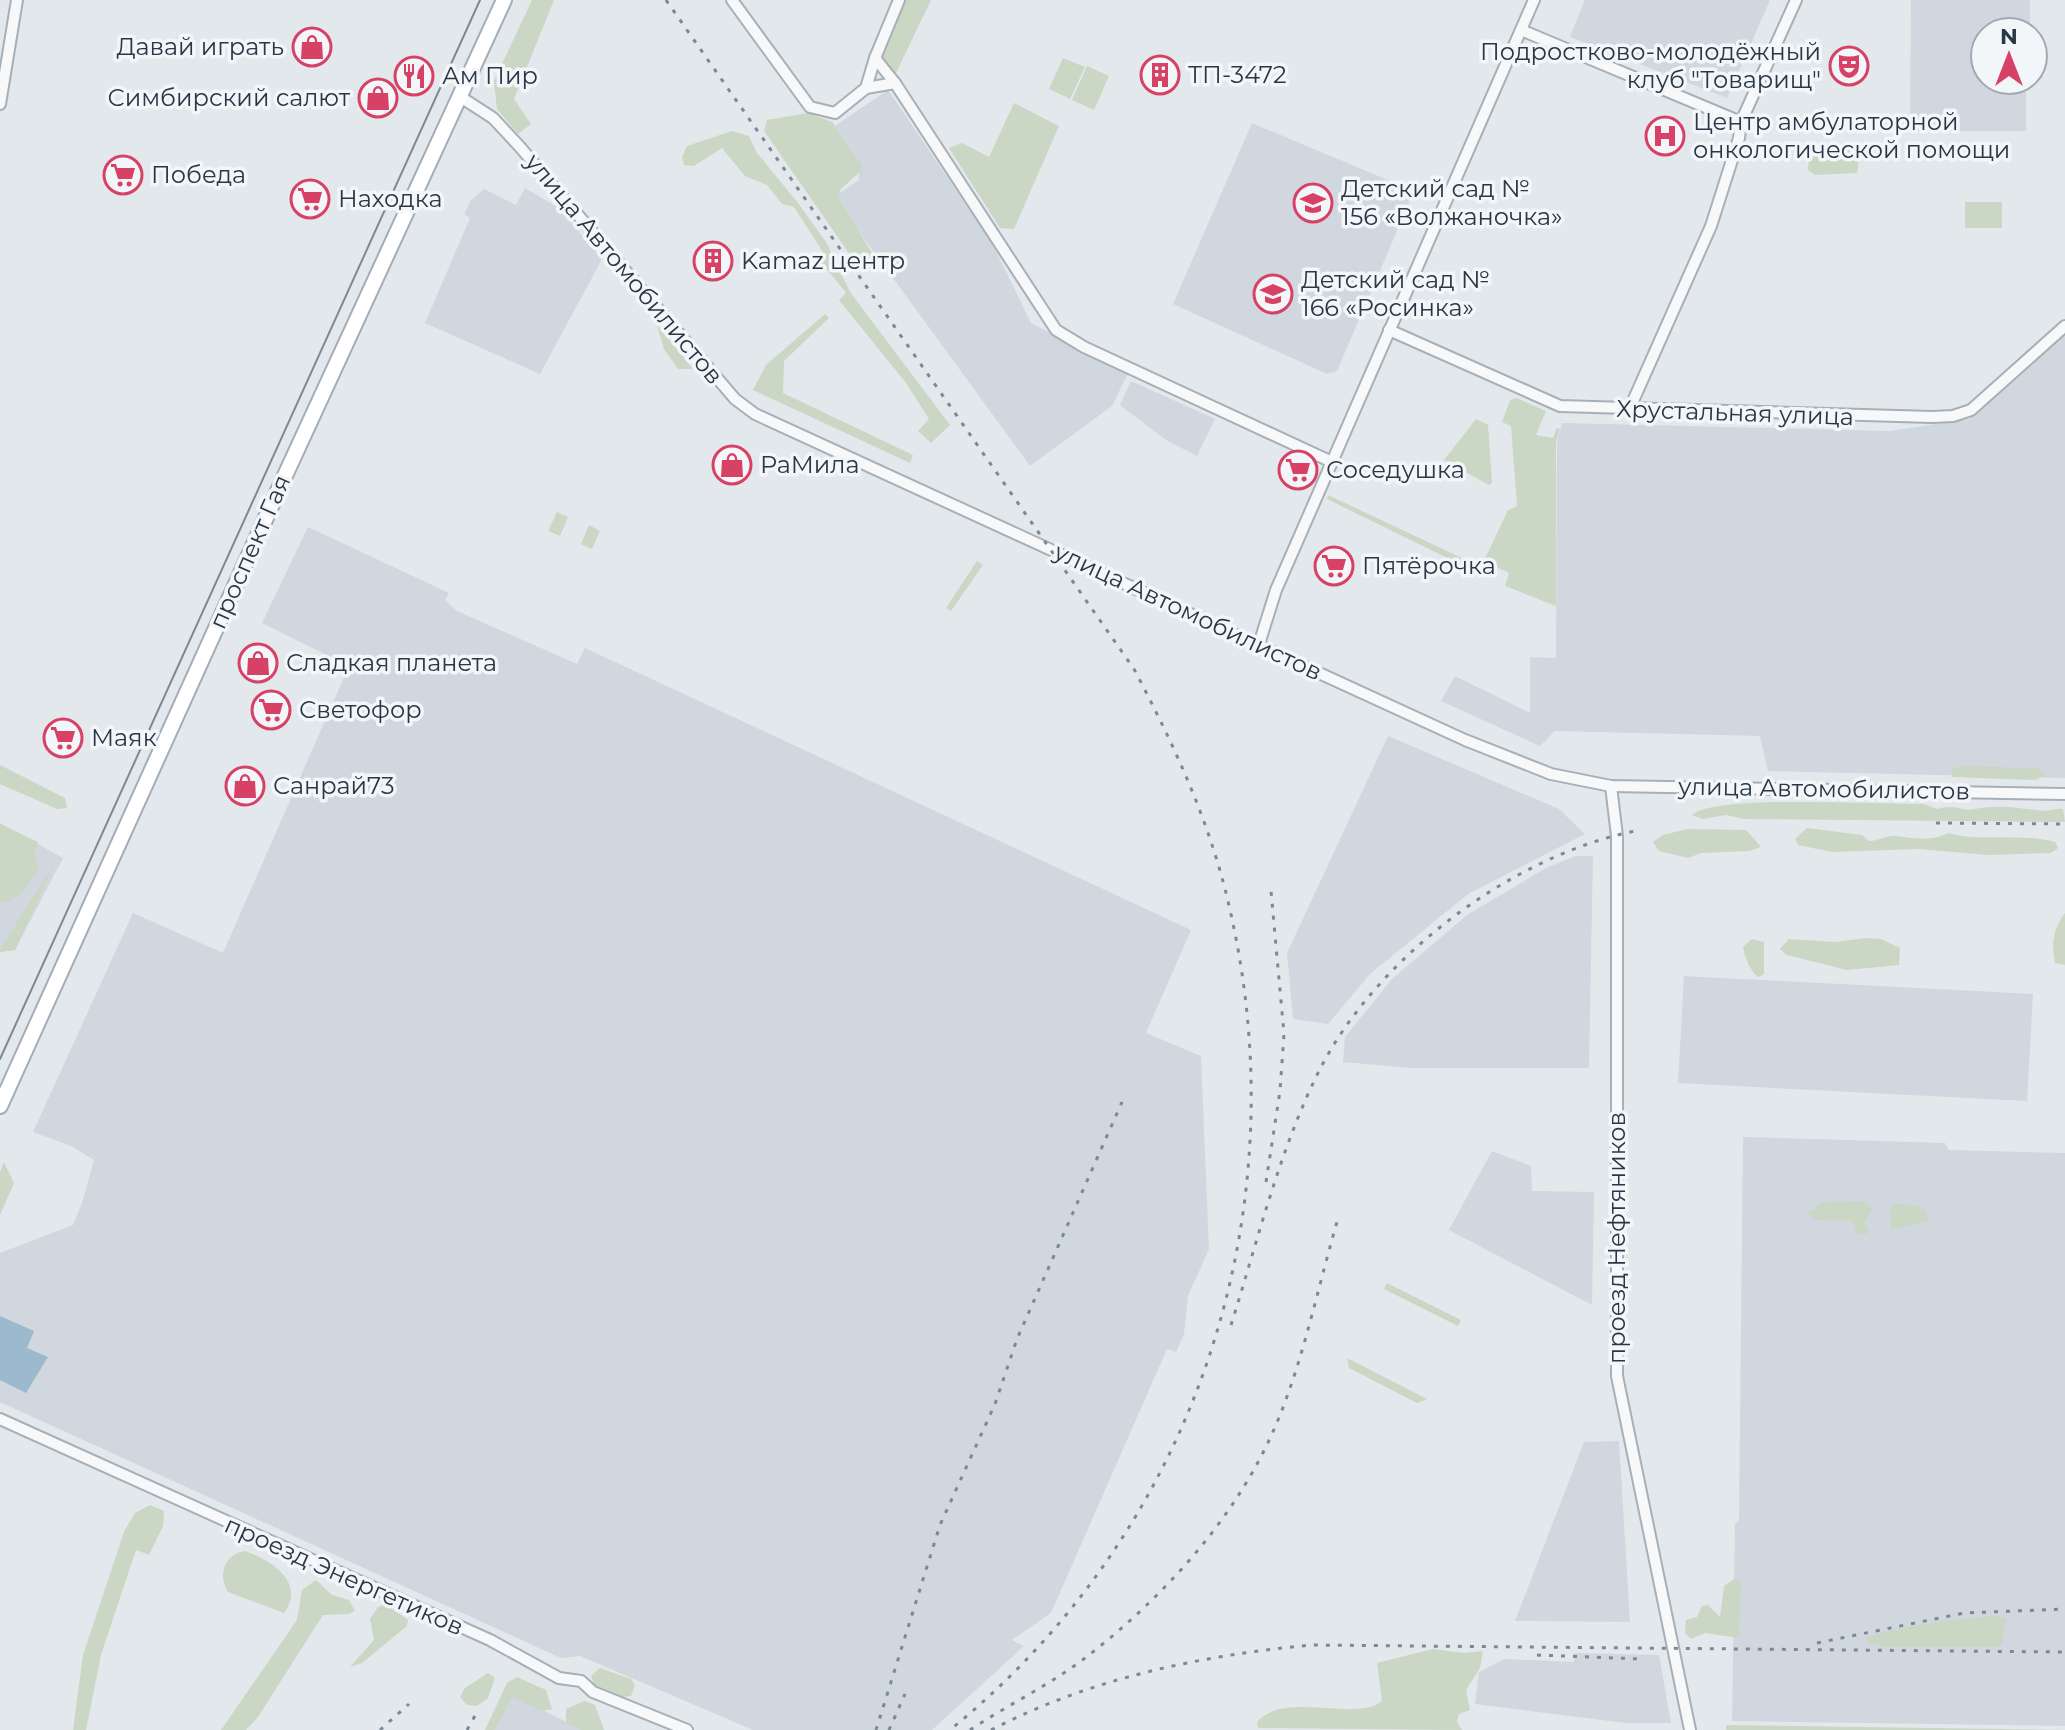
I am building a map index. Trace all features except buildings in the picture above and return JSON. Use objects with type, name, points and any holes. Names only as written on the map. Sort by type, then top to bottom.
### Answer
[{"type":"main road","name":"проспект Гая","points":[[0,1106],[502,1]]},
{"type":"street","points":[[0,104],[17,0]]},
{"type":"street","points":[[732,0],[810,107],[835,113],[866,88],[895,83]]},
{"type":"street","points":[[866,88],[899,0]]},
{"type":"street","points":[[1259,644],[1276,590],[1534,0]]},
{"type":"street","points":[[1629,410],[1711,226],[1739,138],[1741,122],[1796,0]]},
{"type":"street","points":[[1521,30],[1741,122]]},
{"type":"street","points":[[875,58],[895,83],[1056,330],[1084,347],[1332,462]]},
{"type":"street","name":"улица Автомобилистов","points":[[459,96],[493,118],[520,147],[735,399],[755,414],[1506,758],[1551,774],[1611,786],[2065,794]]},
{"type":"street","name":"Хрустальная улица","points":[[1389,330],[1560,406],[1953,416],[1971,410],[2065,326]]},
{"type":"street","name":"проезд Нефтяников","points":[[1611,786],[1617,836],[1617,1376],[1690,1730]]},
{"type":"street","name":"проезд Энергетиков","points":[[0,1419],[490,1640],[559,1678],[581,1681],[593,1692],[687,1730]]},
{"type":"shaded area","points":[[1585,0],[1770,0],[1727,98],[1570,37]]},
{"type":"shaded area","points":[[1911,0],[2030,0],[2030,16],[1969,16],[1969,96],[2026,96],[2026,131],[1910,131]]},
{"type":"shaded area","points":[[888,90],[992,243],[1031,323],[1128,373],[1112,406],[1030,466],[834,197],[859,180],[859,160],[835,126]]},
{"type":"shaded area","points":[[1252,123],[1414,191],[1337,371],[1327,374],[1173,304]]},
{"type":"shaded area","points":[[525,188],[559,208],[602,259],[540,374],[425,323],[470,218],[464,214],[471,200],[484,189],[516,205]]},
{"type":"shaded area","points":[[2065,333],[2065,778],[1768,771],[1760,736],[1555,731],[1540,746],[1441,701],[1455,676],[1530,713],[1530,657],[1556,658],[1557,443],[1562,423],[1890,431],[1969,419]]},
{"type":"shaded area","points":[[1131,381],[1215,419],[1197,456],[1166,440],[1120,405]]},
{"type":"shaded area","points":[[308,527],[449,593],[445,600],[457,611],[577,664],[585,648],[1191,930],[1146,1033],[1201,1056],[1209,1249],[1188,1296],[1184,1334],[1176,1352],[1167,1349],[1051,1613],[1012,1640],[1024,1646],[932,1730],[753,1730],[580,1656],[561,1658],[0,1402],[0,1253],[73,1225],[82,1203],[94,1160],[71,1146],[33,1132],[133,913],[223,953],[349,666],[262,623]]},
{"type":"shaded area","points":[[1388,736],[1559,809],[1585,834],[1468,894],[1370,974],[1328,1024],[1293,1019],[1287,953]]},
{"type":"shaded area","points":[[0,823],[63,858],[15,950],[0,952]]},
{"type":"shaded area","points":[[1575,856],[1593,856],[1589,1068],[1412,1068],[1343,1062],[1345,1037],[1392,979],[1467,915],[1546,868]]},
{"type":"shaded area","points":[[1684,976],[2033,994],[2027,1101],[1678,1083]]},
{"type":"shaded area","points":[[1743,1137],[1945,1143],[1949,1150],[2065,1153],[2065,1726],[1732,1721],[1735,1524],[1739,1520]]},
{"type":"shaded area","points":[[1492,1151],[1531,1166],[1532,1191],[1594,1192],[1592,1305],[1449,1230]]},
{"type":"shaded area","points":[[1619,1441],[1630,1622],[1515,1621],[1584,1442]]},
{"type":"shaded area","points":[[1575,1653],[1659,1655],[1671,1723],[1625,1723],[1475,1704],[1479,1672],[1504,1659],[1574,1662]]},
{"type":"shaded area","points":[[510,1694],[583,1730],[491,1730]]},
{"type":"green space","points":[[532,0],[554,0],[514,99],[531,124],[518,134],[497,109],[494,81]]},
{"type":"green space","points":[[902,0],[931,0],[894,77],[878,57]]},
{"type":"green space","points":[[1063,58],[1085,67],[1070,99],[1049,89]]},
{"type":"green space","points":[[1087,66],[1109,76],[1094,110],[1072,100]]},
{"type":"green space","points":[[1014,103],[1059,126],[1014,229],[1000,228],[949,148],[962,143],[989,157]]},
{"type":"green space","points":[[808,113],[832,122],[862,165],[861,171],[841,189],[838,197],[877,261],[866,272],[860,269],[764,131],[767,120]]},
{"type":"green space","points":[[732,131],[749,136],[757,153],[826,242],[850,292],[950,425],[931,443],[918,431],[929,419],[906,383],[839,300],[846,293],[821,262],[826,257],[794,207],[782,204],[767,185],[745,176],[722,148],[694,166],[684,165],[682,157],[687,146]]},
{"type":"green space","points":[[1854,146],[1860,152],[1857,173],[1815,175],[1808,170],[1810,148]]},
{"type":"green space","points":[[1965,202],[2002,202],[2002,228],[1965,228]]},
{"type":"green space","points":[[825,314],[829,318],[784,361],[783,393],[913,455],[910,463],[753,390],[766,365]]},
{"type":"green space","points":[[657,325],[693,369],[678,369],[664,349]]},
{"type":"green space","points":[[1516,398],[1546,411],[1536,435],[1553,438],[1557,428],[1560,429],[1556,443],[1556,606],[1505,586],[1509,573],[1494,566],[1488,578],[1327,499],[1328,495],[1481,567],[1508,510],[1517,506],[1511,426],[1502,422],[1510,400]]},
{"type":"green space","points":[[1476,419],[1488,425],[1492,483],[1489,485],[1444,460]]},
{"type":"green space","points":[[557,512],[568,517],[560,536],[548,531]]},
{"type":"green space","points":[[589,525],[600,531],[592,549],[581,544]]},
{"type":"green space","points":[[977,561],[983,565],[951,611],[946,608]]},
{"type":"green space","points":[[0,765],[65,798],[67,808],[57,809],[0,784]]},
{"type":"green space","points":[[1959,766],[2039,768],[2045,775],[2036,780],[1952,777],[1952,770]]},
{"type":"green space","points":[[1733,804],[1924,804],[1937,809],[1950,807],[1969,810],[2001,807],[2044,811],[2063,809],[2065,822],[1744,819],[1726,815],[1702,819],[1692,815],[1701,810]]},
{"type":"green space","points":[[0,824],[38,842],[34,851],[39,869],[21,894],[5,903],[0,901]]},
{"type":"green space","points":[[1807,828],[1862,835],[1869,841],[1892,836],[1929,838],[1948,833],[2042,839],[2055,842],[2058,848],[2051,853],[1988,855],[1918,849],[1832,852],[1798,845],[1795,839]]},
{"type":"green space","points":[[1687,829],[1746,830],[1761,847],[1749,851],[1701,853],[1688,858],[1659,851],[1653,842],[1663,835]]},
{"type":"green space","points":[[55,863],[15,950],[0,952],[0,949]]},
{"type":"green space","points":[[2065,913],[2065,965],[2055,963],[2053,949],[2056,931]]},
{"type":"green space","points":[[1752,939],[1764,942],[1764,974],[1759,977],[1746,959],[1743,947]]},
{"type":"green space","points":[[1789,939],[1835,942],[1881,939],[1900,948],[1899,965],[1847,970],[1787,955],[1780,949]]},
{"type":"green space","points":[[4,1162],[14,1183],[0,1215],[0,1172]]},
{"type":"green space","points":[[1863,1201],[1873,1209],[1864,1222],[1869,1230],[1867,1234],[1857,1233],[1853,1221],[1816,1220],[1807,1213],[1822,1202]]},
{"type":"green space","points":[[1897,1204],[1916,1205],[1925,1210],[1929,1221],[1891,1230],[1890,1208]]},
{"type":"green space","points":[[1387,1283],[1461,1320],[1458,1326],[1384,1289]]},
{"type":"green space","points":[[1347,1358],[1427,1399],[1417,1403],[1349,1368]]},
{"type":"green space","points":[[150,1505],[164,1511],[163,1526],[149,1555],[136,1550],[101,1655],[86,1730],[73,1730],[83,1655],[124,1532],[135,1513]]},
{"type":"green space","points":[[245,1551],[274,1566],[288,1582],[290,1602],[284,1613],[228,1592],[223,1578],[225,1566],[232,1556]]},
{"type":"green space","points":[[1734,1579],[1741,1581],[1739,1638],[1705,1633],[1691,1639],[1685,1633],[1686,1620],[1697,1617],[1702,1606],[1708,1605],[1720,1617],[1724,1586]]},
{"type":"green space","points":[[316,1580],[332,1595],[349,1600],[355,1611],[323,1615],[258,1717],[246,1730],[221,1730],[297,1620],[302,1590]]},
{"type":"green space","points":[[386,1604],[408,1620],[407,1626],[362,1663],[350,1667],[374,1640],[370,1619],[378,1607]]},
{"type":"green space","points":[[1998,1616],[2006,1619],[2002,1644],[1998,1647],[1882,1647],[1867,1642],[1867,1637],[1915,1626]]},
{"type":"green space","points":[[1433,1649],[1464,1653],[1483,1651],[1480,1668],[1466,1690],[1470,1710],[1459,1714],[1457,1722],[1462,1730],[1258,1728],[1257,1722],[1269,1713],[1285,1708],[1371,1707],[1382,1701],[1377,1663]]},
{"type":"green space","points":[[600,1668],[631,1679],[635,1685],[631,1696],[620,1697],[594,1685],[591,1676]]},
{"type":"green space","points":[[488,1673],[495,1678],[488,1698],[477,1706],[467,1705],[460,1697],[465,1688]]},
{"type":"green space","points":[[517,1677],[546,1690],[552,1709],[542,1711],[512,1697],[495,1730],[485,1730],[507,1683]]},
{"type":"green space","points":[[584,1701],[595,1705],[604,1730],[581,1730],[566,1723],[566,1709]]},
{"type":"green space","points":[[1726,1725],[2065,1730],[1726,1730]]},
{"type":"water","points":[[0,1316],[34,1331],[27,1348],[48,1357],[26,1393],[0,1380]]},
{"type":"tram line","points":[[0,1059],[480,0]]},
{"type":"railway","points":[[666,0],[1134,669],[1190,786],[1213,847],[1230,910],[1248,1025],[1250,1139],[1237,1252],[1208,1360],[1164,1464],[1107,1561],[1035,1650],[950,1730]]},
{"type":"railway","points":[[1936,823],[2065,824]]},
{"type":"railway","points":[[1231,1325],[1270,1196],[1305,1101],[1344,1029],[1375,989],[1411,952],[1452,918],[1496,888],[1541,863],[1588,844],[1635,831]]},
{"type":"railway","points":[[1266,1182],[1280,1091],[1284,1034],[1271,891]]},
{"type":"railway","points":[[876,1730],[940,1525],[995,1404],[1017,1339],[1122,1102]]},
{"type":"railway","points":[[970,1730],[1060,1675],[1118,1631],[1173,1578],[1222,1519],[1262,1454],[1278,1420],[1303,1347],[1337,1222]]},
{"type":"railway","points":[[1817,1643],[1964,1613],[2065,1609]]},
{"type":"railway","points":[[991,1730],[1068,1696],[1146,1672],[1228,1656],[1311,1645],[2065,1652]]},
{"type":"railway","points":[[1537,1655],[1642,1659]]},
{"type":"railway","points":[[889,1730],[905,1694]]},
{"type":"railway","points":[[380,1730],[409,1704]]},
{"type":"railway","points":[[467,1730],[476,1714]]},
{"type":"place","name":"Давай играть","points":[[312,47]]},
{"type":"place","name":"Подростково-молодёжный клуб \"Товарищ\"","points":[[1849,66]]},
{"type":"place","name":"ТП-3472","points":[[1160,75]]},
{"type":"place","name":"Ам Пир","points":[[414,76]]},
{"type":"place","name":"Симбирский салют","points":[[378,98]]},
{"type":"place","name":"Центр амбулаторной онкологической помощи","points":[[1665,136]]},
{"type":"place","name":"Победа","points":[[123,175]]},
{"type":"place","name":"Находка","points":[[310,199]]},
{"type":"place","name":"Детский сад № 156 «Волжаночка»","points":[[1313,203]]},
{"type":"place","name":"Kamaz центр","points":[[713,261]]},
{"type":"place","name":"Детский сад № 166 «Росинка»","points":[[1273,294]]},
{"type":"place","name":"РаМила","points":[[732,465]]},
{"type":"place","name":"Соседушка","points":[[1298,470]]},
{"type":"place","name":"Пятёрочка","points":[[1334,566]]},
{"type":"place","name":"Сладкая планета","points":[[258,663]]},
{"type":"place","name":"Светофор","points":[[271,710]]},
{"type":"place","name":"Маяк","points":[[63,738]]},
{"type":"place","name":"Санрай73","points":[[245,786]]}]
